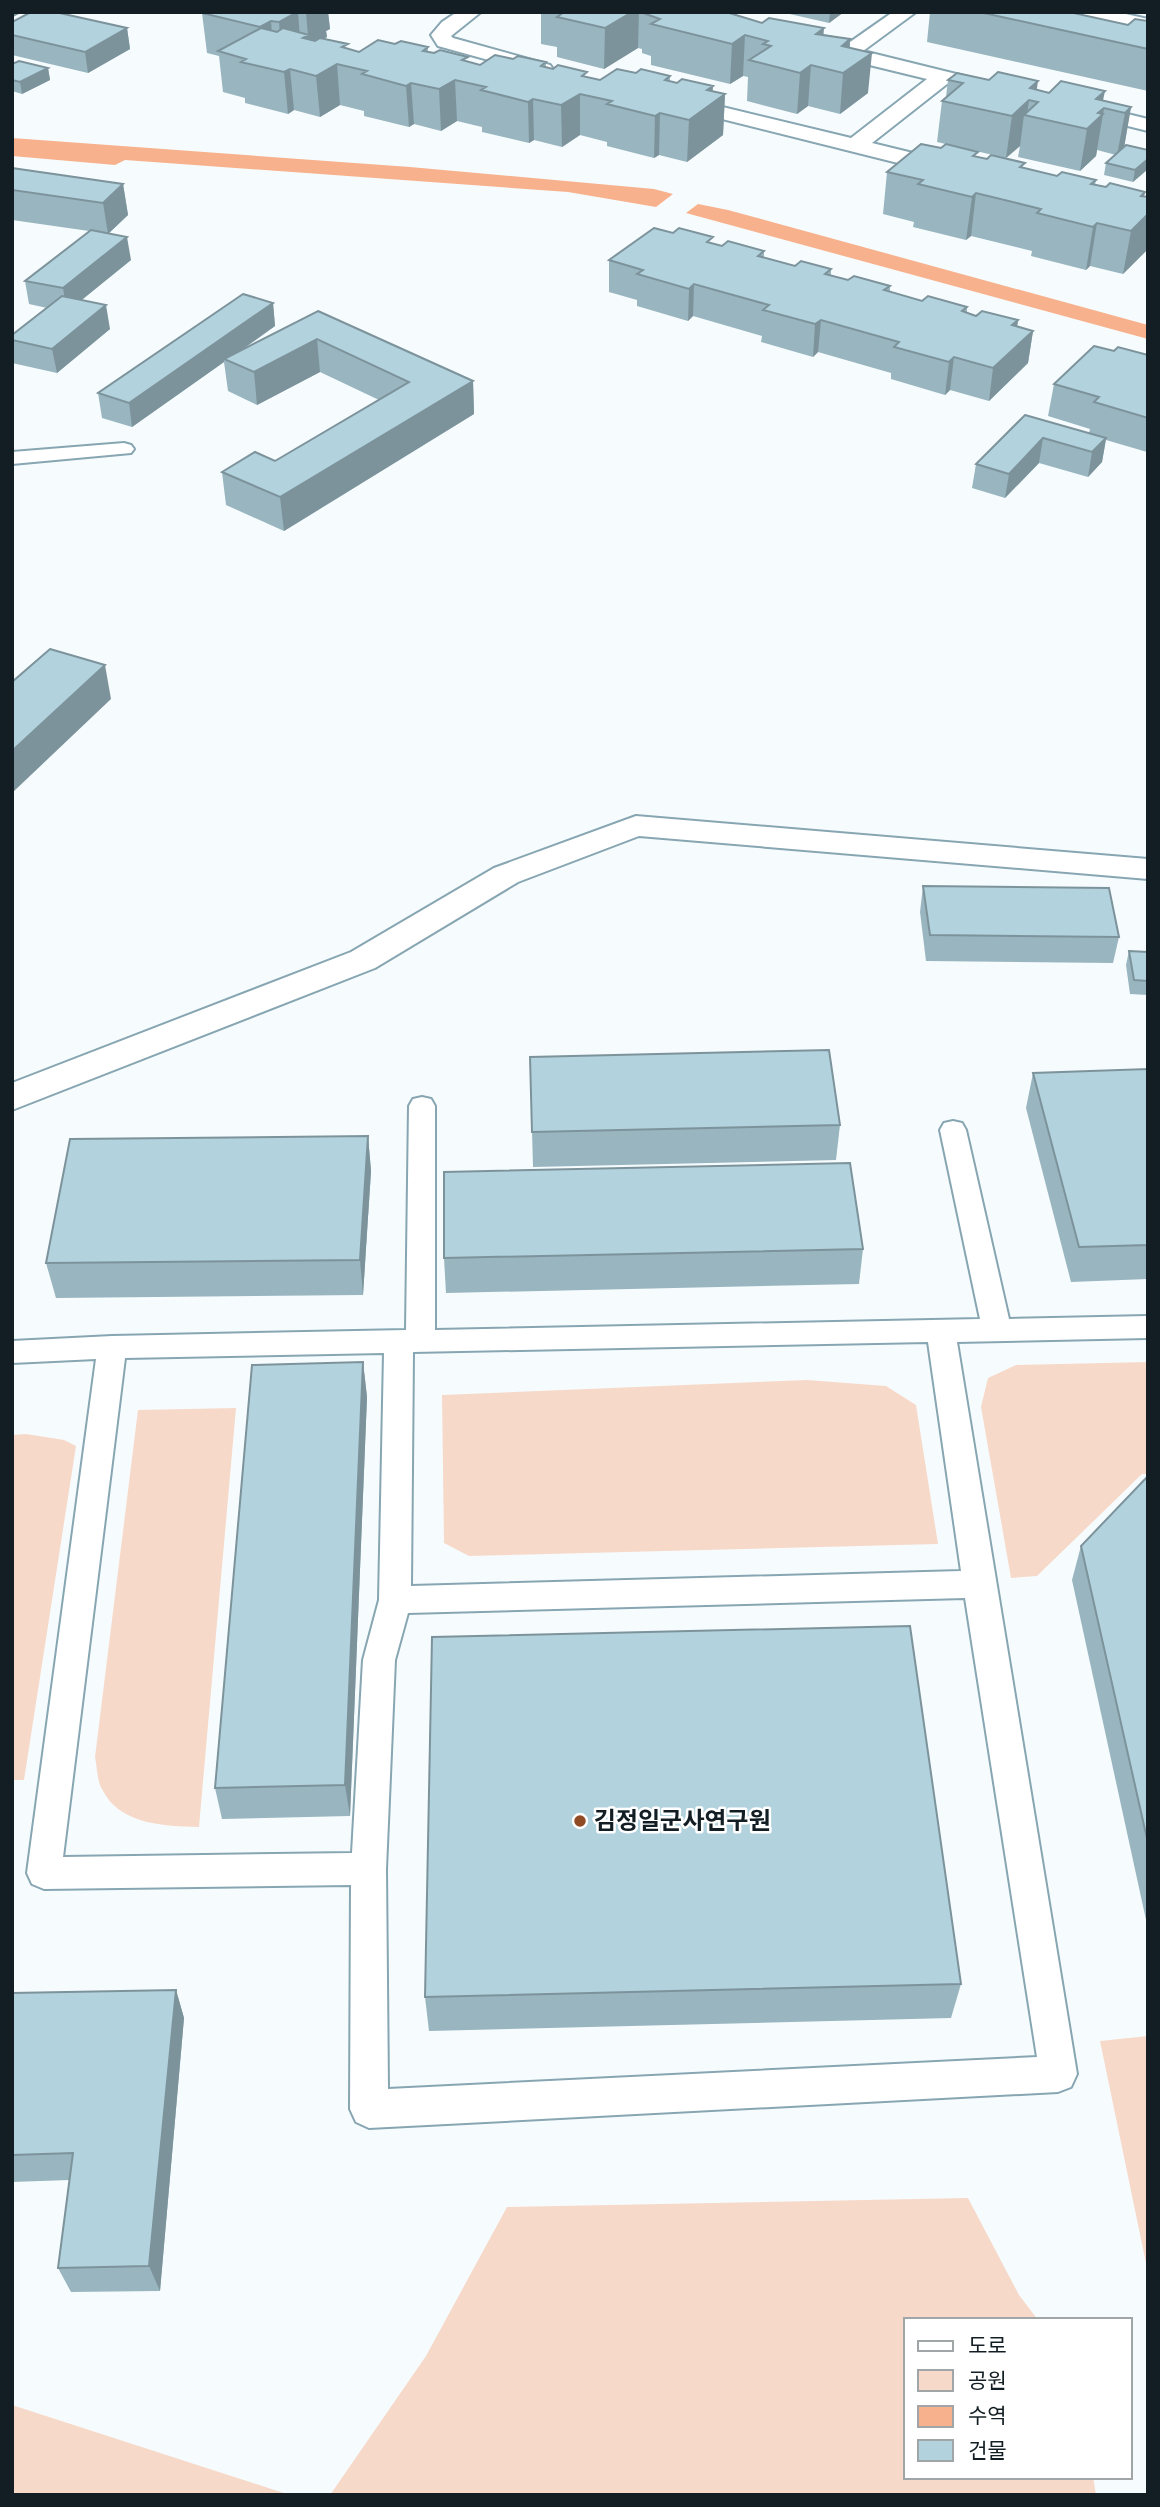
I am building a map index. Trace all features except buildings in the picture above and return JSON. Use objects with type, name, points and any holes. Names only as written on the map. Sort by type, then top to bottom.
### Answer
[{"type":"street","points":[[471,12],[449,26],[441,35],[445,42],[563,74]]},
{"type":"street","points":[[846,54],[906,12]]},
{"type":"street","points":[[1095,13],[1148,25]]},
{"type":"street","points":[[806,44],[1025,96]]},
{"type":"street","points":[[855,146],[943,77]]},
{"type":"street","points":[[656,97],[974,175]]},
{"type":"street","points":[[1052,102],[1148,125]]},
{"type":"street","points":[[12,1097],[363,960],[506,875],[636,826],[1148,869]]},
{"type":"lane","points":[[12,458],[124,449]]},
{"type":"lane","points":[[422,1106],[396,1600],[379,1660],[369,1870],[369,2109],[1058,2074],[941,1331]]},
{"type":"lane","points":[[953,1130],[997,1331]]},
{"type":"lane","points":[[12,1352],[112,1347],[1148,1327]]},
{"type":"lane","points":[[112,1347],[44,1873],[369,1870]]},
{"type":"lane","points":[[396,1600],[979,1584]]},
{"type":"green space","points":[[1148,1362],[1148,1474],[1142,1474],[1037,1576],[1011,1578],[981,1407],[988,1378],[1016,1365]]},
{"type":"green space","points":[[807,1380],[886,1386],[916,1405],[938,1544],[469,1556],[444,1543],[442,1395]]},
{"type":"green space","points":[[236,1408],[199,1827],[158,1824],[131,1817],[110,1801],[100,1786],[95,1757],[138,1410]]},
{"type":"green space","points":[[26,1434],[64,1440],[76,1446],[24,1780],[12,1780],[12,1435]]},
{"type":"green space","points":[[1148,2036],[1148,2273],[1100,2041]]},
{"type":"green space","points":[[968,2198],[1019,2295],[1036,2318],[904,2318],[904,2479],[1093,2479],[1096,2495],[330,2495],[426,2356],[507,2207]]},
{"type":"green space","points":[[12,2405],[290,2495],[12,2495]]},
{"type":"water","points":[[12,138],[410,167],[654,189],[673,194],[656,207],[568,192],[125,160],[115,165],[12,156]]},
{"type":"water","points":[[698,204],[1148,325],[1148,339],[686,213]]},
{"type":"place","name":"김정일군사연구원","points":[[580,1821]]}]
